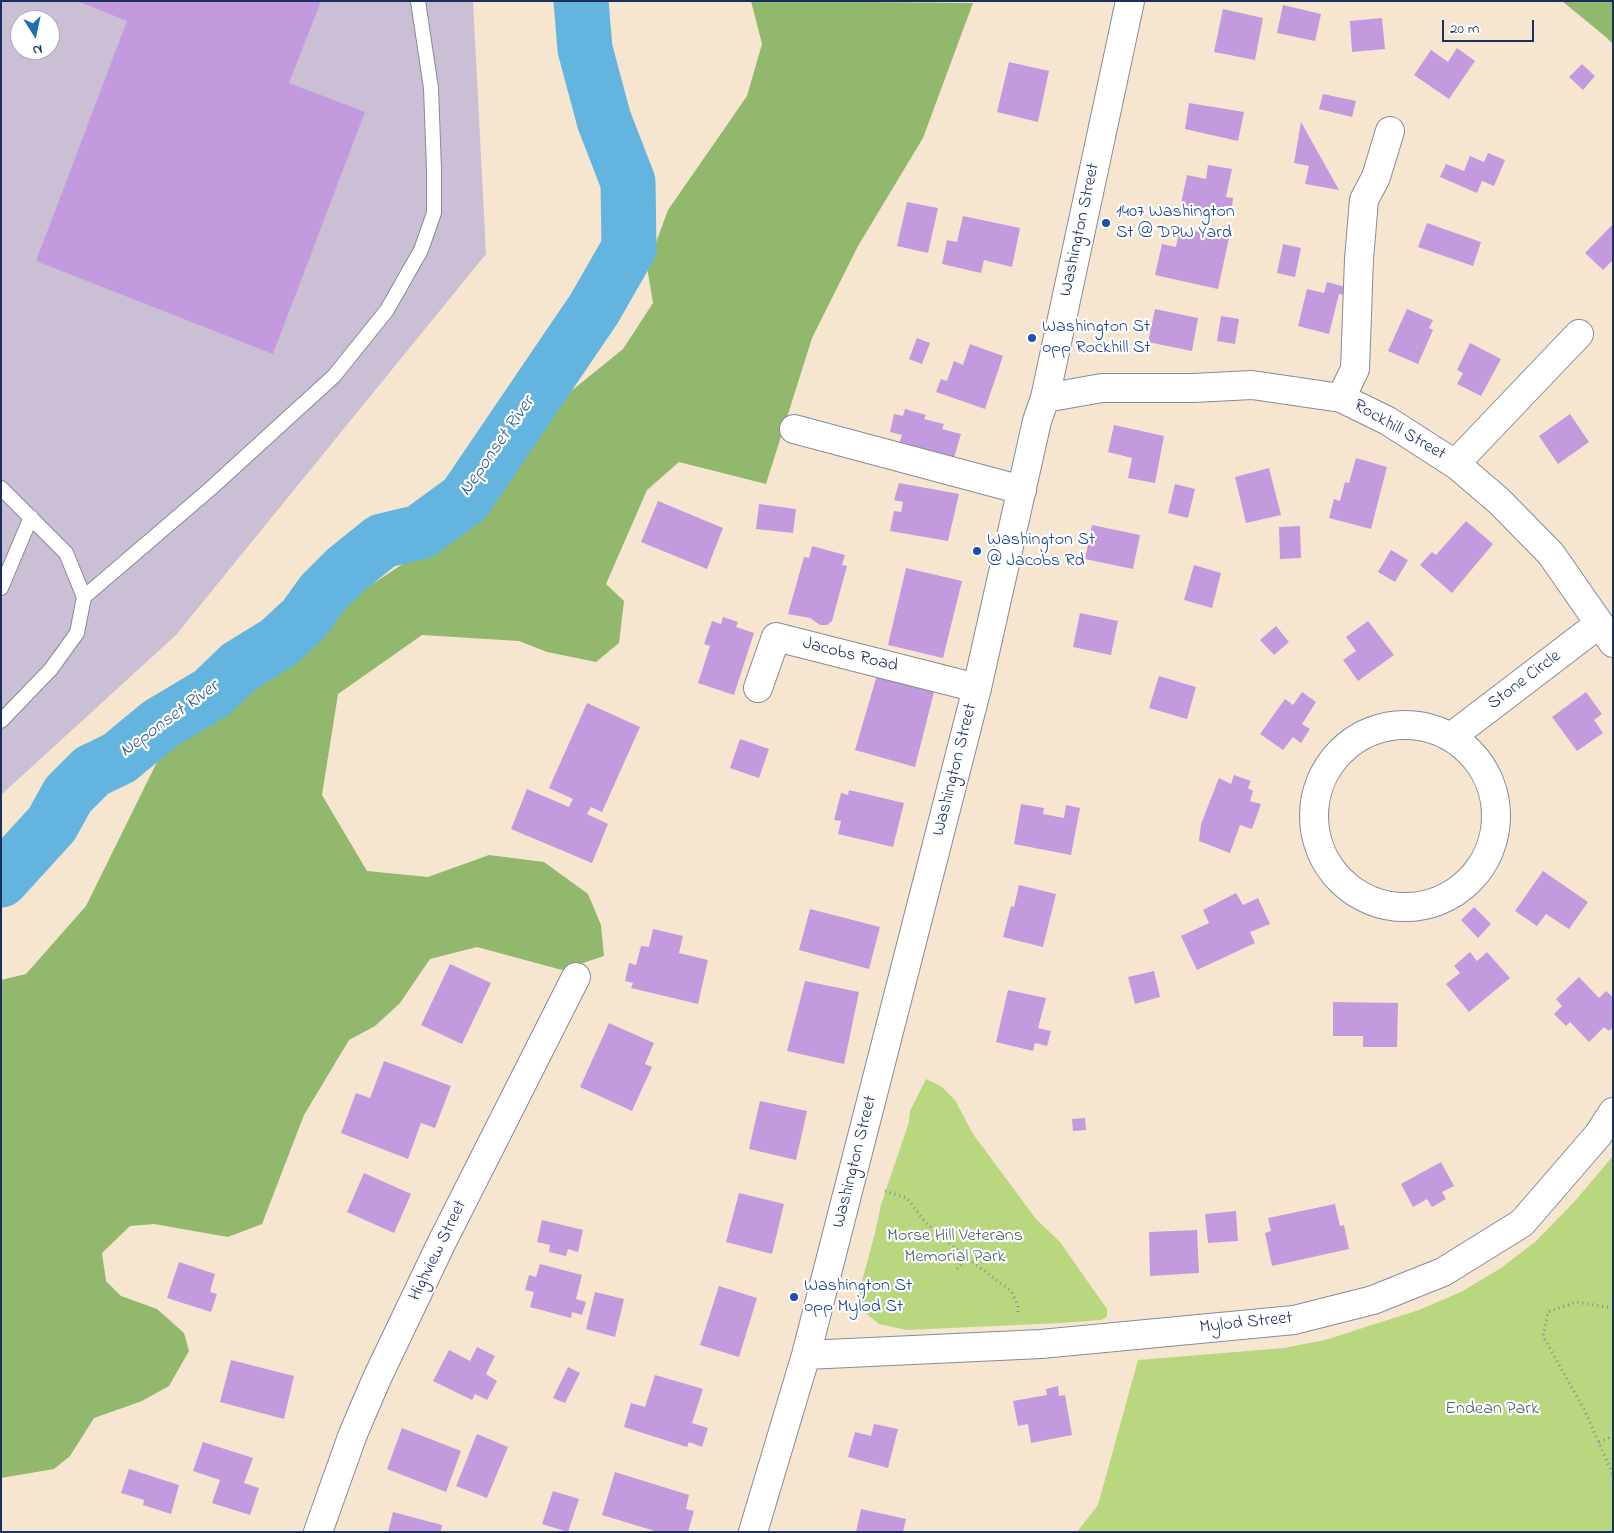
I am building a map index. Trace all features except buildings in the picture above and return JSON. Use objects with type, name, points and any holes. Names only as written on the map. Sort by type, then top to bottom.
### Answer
[{"type":"street","name":"Washington Street","points":[[753,1532],[806,1355],[977,688],[1037,421],[1045,398],[1130,1]]},
{"type":"street","points":[[1341,398],[1355,369],[1359,259],[1364,200],[1376,177],[1390,131]]},
{"type":"street","points":[[1455,464],[1578,334]]},
{"type":"street","name":"Rockhill Street","points":[[1045,398],[1102,388],[1193,388],[1252,385],[1341,398],[1388,421],[1455,464],[1499,501],[1551,554],[1606,633]]},
{"type":"street","points":[[794,430],[1022,490]]},
{"type":"street","name":"Stone Circle","points":[[1450,737],[1606,633]]},
{"type":"street","name":"Jacobs Road","points":[[758,688],[776,637],[977,688]]},
{"type":"street","points":[[1389,726],[1421,726],[1450,737],[1473,755],[1488,780],[1496,807],[1494,836],[1484,863],[1465,885],[1441,900],[1432,903],[1413,907],[1384,906],[1357,895],[1333,874],[1318,846],[1313,815],[1318,784],[1335,757],[1359,737],[1389,726]]},
{"type":"street","name":"Highview Street","points":[[318,1532],[353,1434],[377,1378],[441,1244],[576,978]]},
{"type":"street","name":"Mylod Street","points":[[806,1355],[1051,1344],[1294,1320],[1373,1300],[1442,1272],[1522,1223],[1598,1135],[1613,1112]]},
{"type":"lane","points":[[84,597],[208,490],[334,376],[386,310],[421,250],[434,213],[434,170],[431,88],[418,1]]},
{"type":"lane","points":[[1,488],[66,553],[84,597],[77,633],[51,669],[1,721]]},
{"type":"lane","points":[[1,588],[31,518]]},
{"type":"path","points":[[885,1191],[907,1198],[926,1223],[967,1258],[1011,1291],[1018,1305],[1019,1324]]},
{"type":"path","points":[[956,1270],[967,1258]]},
{"type":"path","points":[[1613,1308],[1576,1302],[1548,1312],[1543,1336],[1585,1411],[1613,1475]]},
{"type":"path","points":[[1599,1442],[1613,1436]]},
{"type":"shaded area","points":[[1,1],[473,1],[486,254],[176,635],[1,795]]},
{"type":"green space","points":[[751,1],[973,3],[923,138],[858,246],[812,338],[766,484],[679,462],[647,490],[606,584],[624,601],[619,643],[596,662],[547,652],[519,641],[422,635],[338,694],[322,795],[367,871],[428,877],[489,855],[544,862],[588,894],[601,925],[604,956],[562,970],[477,947],[430,959],[400,1003],[375,1026],[349,1040],[304,1115],[262,1224],[228,1237],[154,1224],[130,1226],[102,1253],[106,1281],[121,1296],[157,1309],[184,1333],[189,1351],[169,1386],[142,1401],[94,1418],[70,1456],[54,1469],[1,1478],[1,980],[26,974],[86,906],[157,762],[215,709],[299,647],[365,589],[454,530],[509,472],[570,392],[623,349],[653,303],[647,267],[668,210],[747,96],[762,44]]},
{"type":"green space","points":[[1562,1],[1613,1],[1613,44],[1607,38]]},
{"type":"green space","name":"Morse Hill Veterans Memorial Park","points":[[926,1079],[942,1087],[955,1100],[973,1134],[1036,1219],[1060,1242],[1107,1309],[1107,1317],[1101,1320],[1060,1323],[907,1330],[879,1324],[864,1312],[859,1292],[881,1205],[909,1122],[910,1111]]},
{"type":"green space","name":"Endean Park","points":[[1613,1156],[1613,1532],[1077,1532],[1098,1505],[1138,1360],[1284,1348],[1325,1340],[1419,1310],[1461,1292],[1501,1268],[1535,1242],[1575,1201]]},
{"type":"waterway","name":"Neponset River","points":[[1,880],[52,824],[68,795],[92,771],[119,758],[160,724],[212,693],[239,667],[278,643],[304,619],[322,594],[346,570],[382,541],[420,532],[465,499],[594,309],[629,248],[628,182],[604,120],[585,49],[581,1]]},
{"type":"place","name":"1407 Washington St @ DPW Yard","points":[[1106,223]]},
{"type":"place","name":"Washington St opp Rockhill St","points":[[1032,338]]},
{"type":"place","name":"Washington St @ Jacobs Rd","points":[[977,551]]},
{"type":"place","name":"Washington St opp Mylod St","points":[[794,1297]]}]
